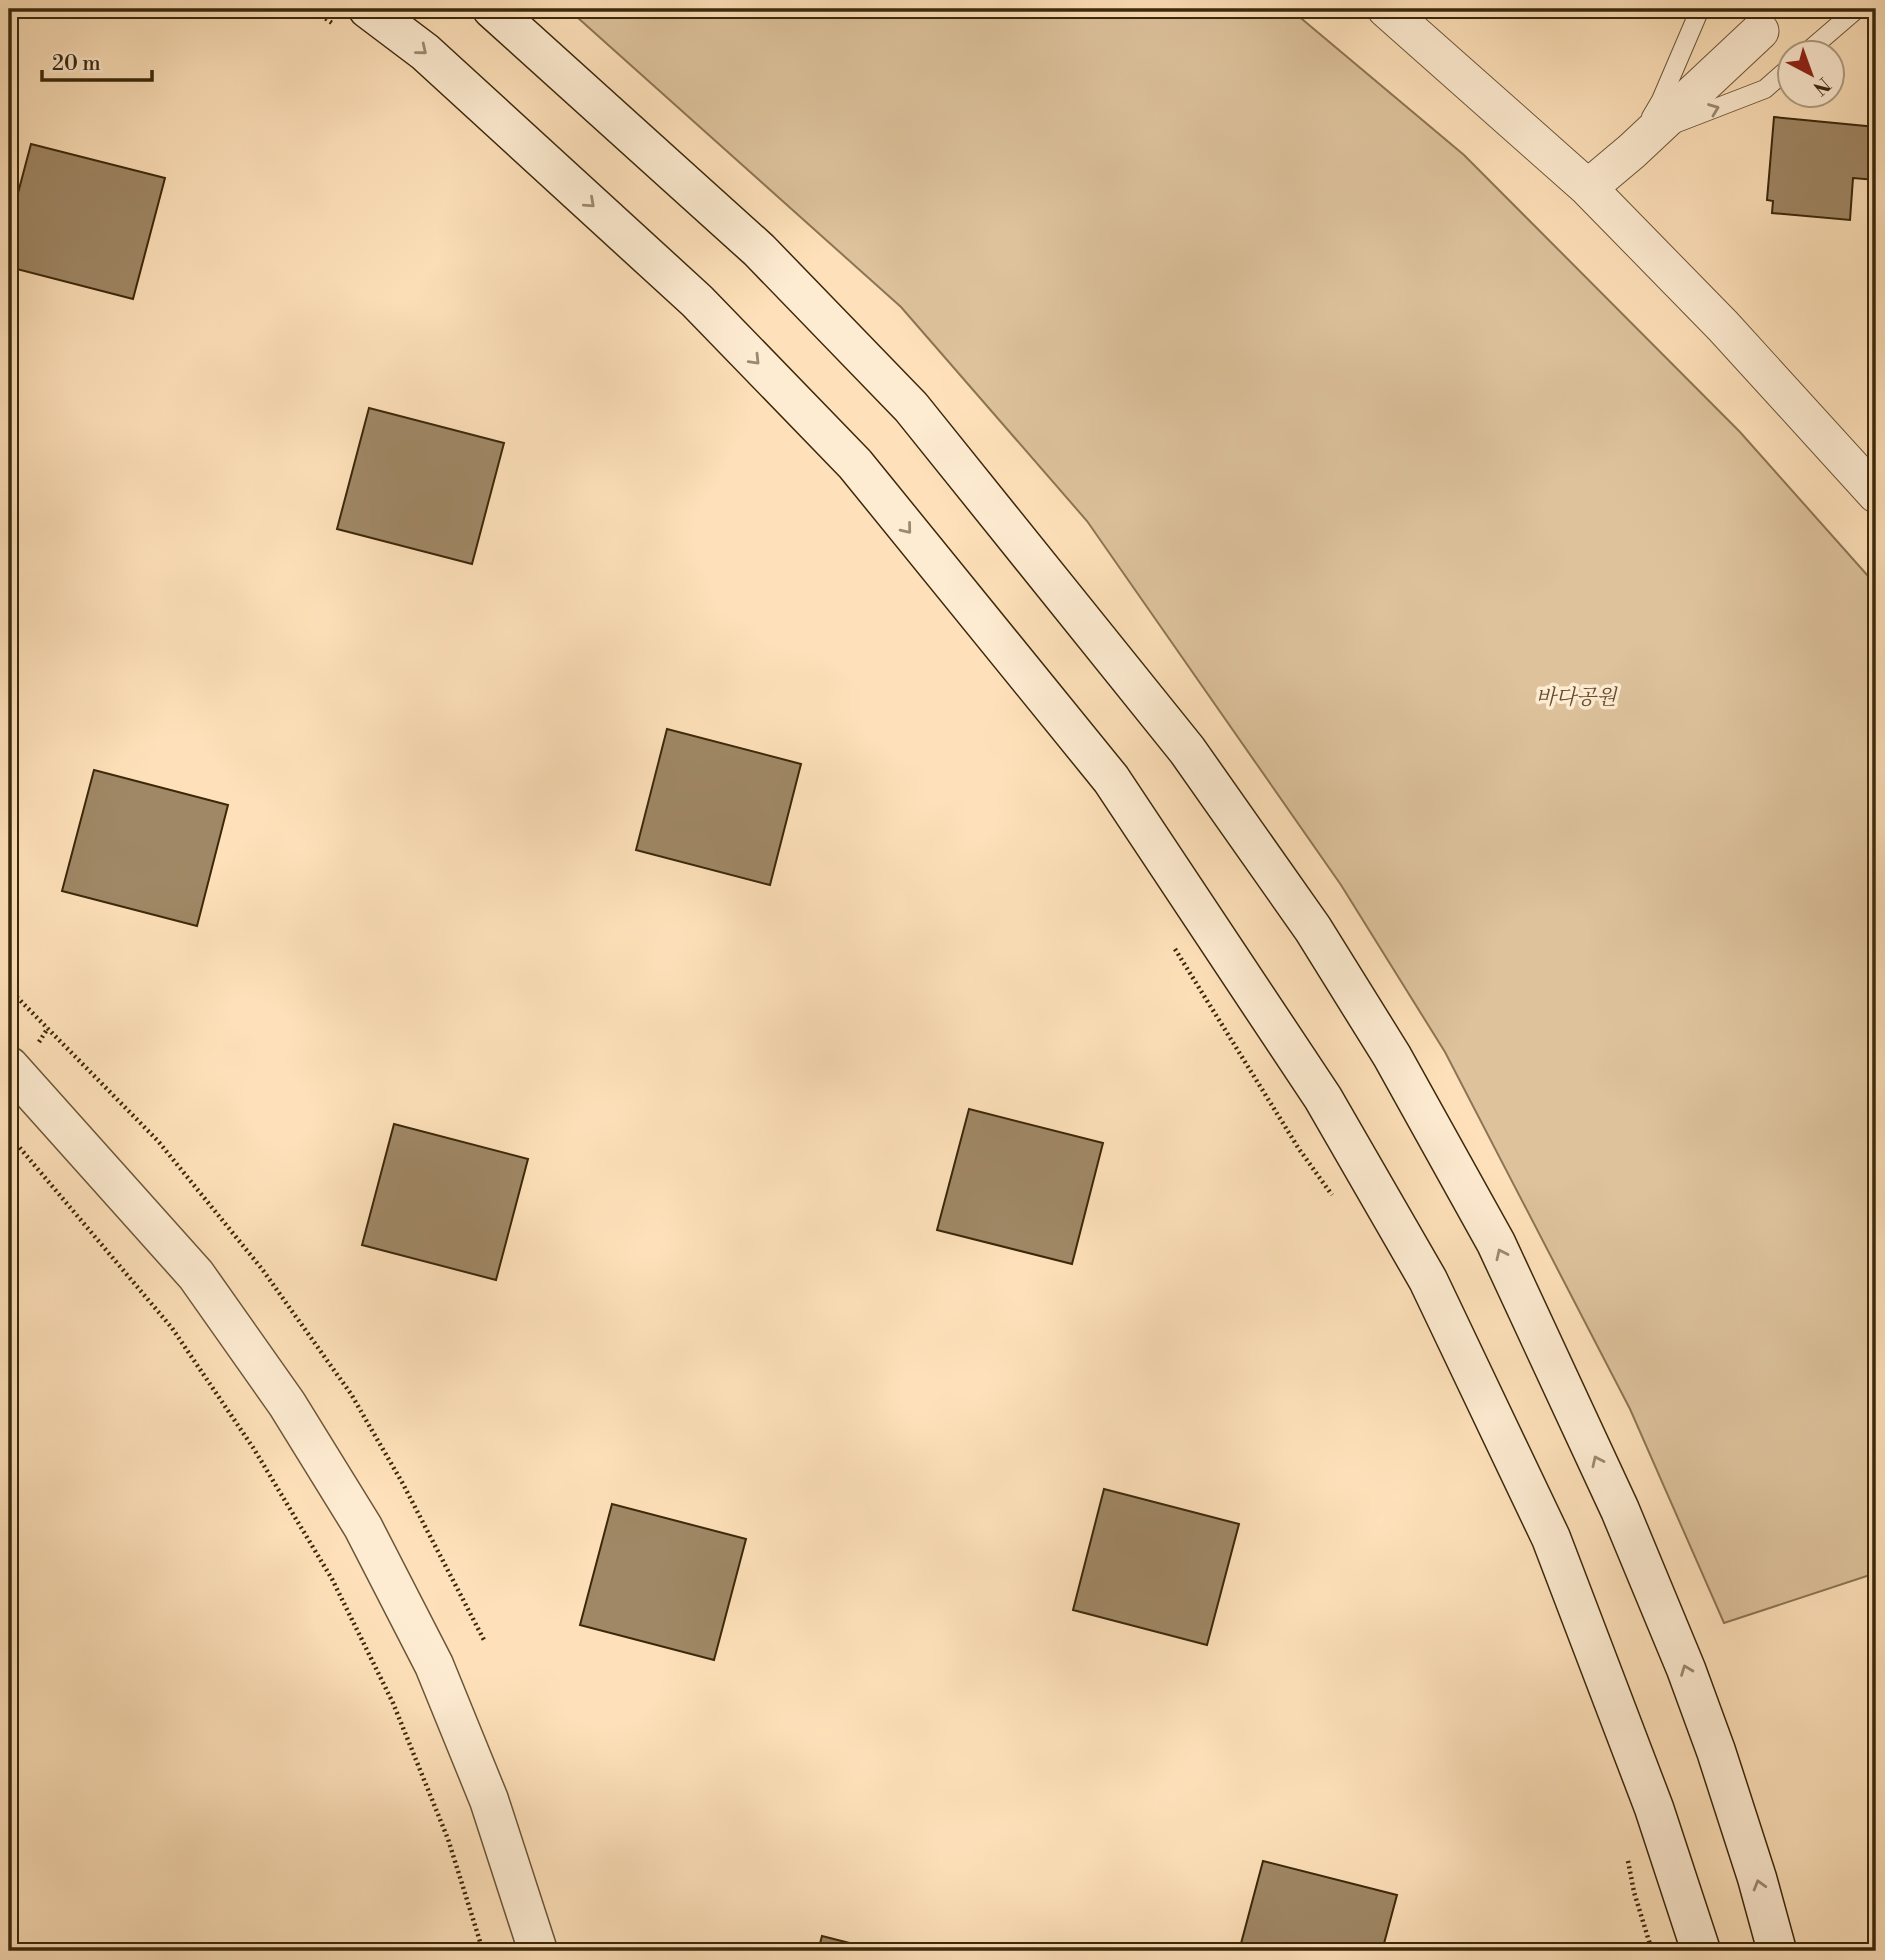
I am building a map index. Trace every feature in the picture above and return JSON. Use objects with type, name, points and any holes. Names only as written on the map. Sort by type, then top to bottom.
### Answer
[{"type":"main road","points":[[492,9],[759,250],[911,407],[1187,750],[1313,929],[1392,1056],[1496,1243],[1620,1510],[1686,1669],[1716,1751],[1757,1878],[1777,1951]]},
{"type":"main road","points":[[351,17],[425,52],[697,301],[855,464],[1111,779],[1323,1098],[1428,1280],[1551,1538],[1654,1808],[1701,1951]]},
{"type":"main road","points":[[9,1066],[196,1275],[287,1404],[363,1527],[434,1665],[489,1800],[538,1951]]},
{"type":"street","points":[[1386,9],[1588,188],[1723,326],[1876,494]]},
{"type":"street","points":[[1588,188],[1632,151],[1760,31]]},
{"type":"lane","points":[[1632,151],[1661,100],[1700,9]]},
{"type":"lane","points":[[1823,38],[1857,9]]},
{"type":"lane","points":[[1632,151],[1679,121],[1765,89],[1776,79]]},
{"type":"path","points":[[312,9],[351,17]]},
{"type":"path","points":[[1170,938],[1175,951],[1299,1149],[1340,1206]]},
{"type":"path","points":[[9,989],[158,1141],[262,1269],[351,1394],[403,1484],[484,1640]]},
{"type":"path","points":[[9,1135],[172,1328],[254,1449],[332,1579],[393,1703],[448,1839],[483,1951]]},
{"type":"path","points":[[1627,1855],[1634,1892],[1653,1951]]},
{"type":"green space","name":"바다공원","points":[[568,9],[1290,9],[1464,155],[1740,432],[1876,585],[1876,1573],[1724,1623],[1630,1409],[1445,1052],[1341,885],[1087,521],[901,307]]},
{"type":"building","points":[[1774,117],[1876,127],[1876,180],[1853,178],[1850,220],[1772,213],[1773,201],[1767,200]]},
{"type":"building","points":[[31,144],[165,178],[133,299],[9,267],[9,227]]},
{"type":"building","points":[[369,408],[504,443],[472,564],[337,529]]},
{"type":"building","points":[[667,729],[801,764],[770,885],[636,850]]},
{"type":"building","points":[[94,770],[228,805],[197,926],[62,891]]},
{"type":"building","points":[[969,1109],[1103,1143],[1072,1264],[937,1230]]},
{"type":"building","points":[[394,1124],[528,1159],[496,1280],[362,1245]]},
{"type":"building","points":[[1104,1489],[1239,1524],[1207,1645],[1073,1610]]},
{"type":"building","points":[[612,1504],[746,1539],[714,1660],[580,1625]]},
{"type":"building","points":[[1263,1861],[1397,1895],[1382,1951],[1239,1951]]},
{"type":"building","points":[[822,1936],[881,1951],[818,1951]]}]
